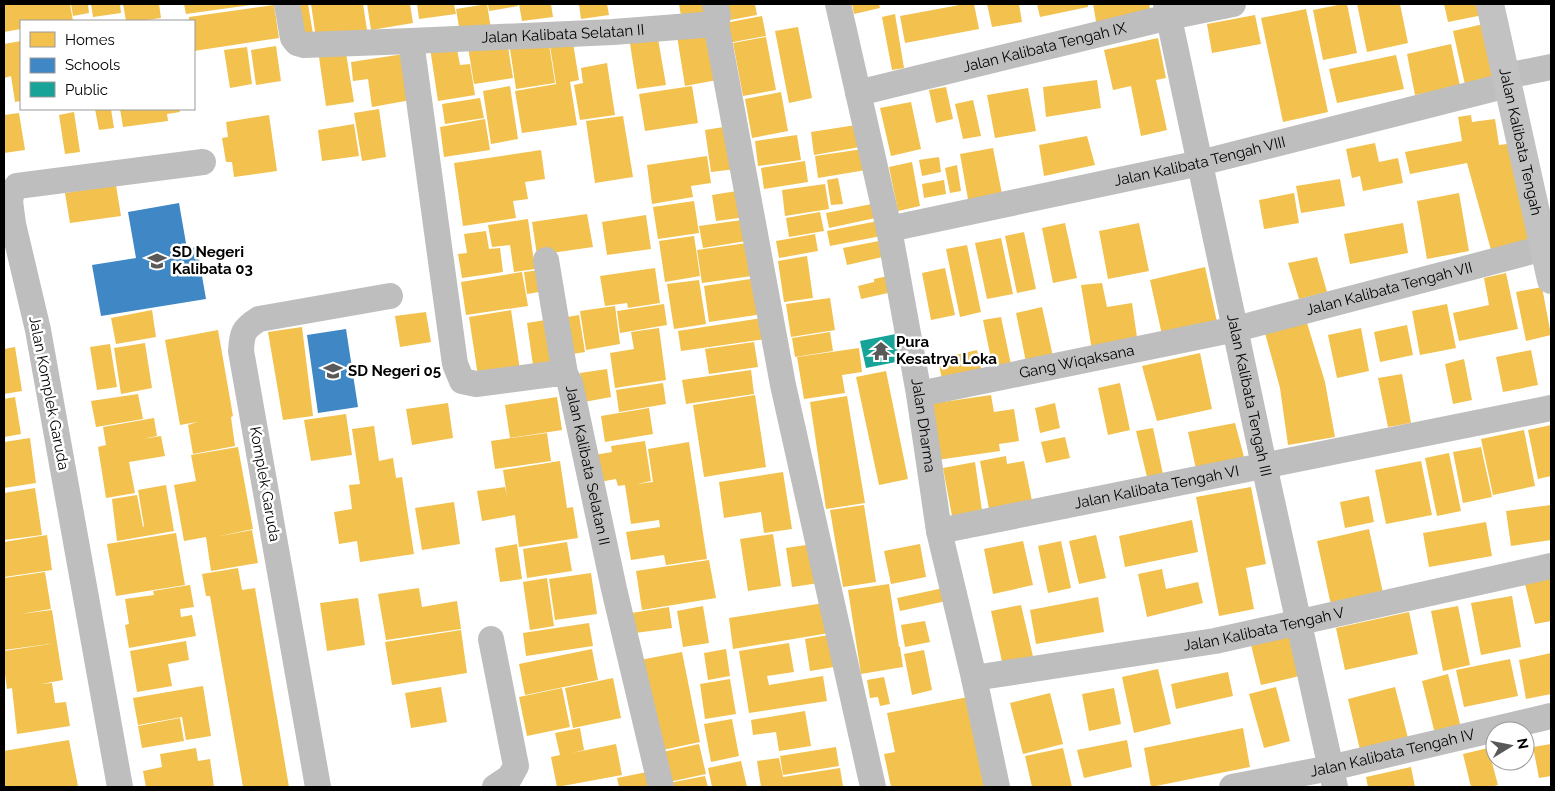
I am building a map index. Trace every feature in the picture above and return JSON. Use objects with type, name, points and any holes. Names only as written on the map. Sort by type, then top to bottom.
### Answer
[{"type":"street","name":"Jalan Kalibata Selatan II","points":[[287,4],[293,38],[297,43],[304,45],[411,42],[613,32],[715,14]]},
{"type":"street","name":"Jalan Dharma","points":[[838,4],[888,229],[919,394],[939,531],[974,678],[997,787]]},
{"type":"street","name":"Jalan Kalibata Tengah IX","points":[[858,93],[1168,10],[1233,4]]},
{"type":"street","name":"Jalan Kalibata Tengah","points":[[1490,4],[1507,81],[1543,205],[1544,248],[1551,280]]},
{"type":"street","name":"Jalan Kalibata Tengah III","points":[[1168,10],[1264,465],[1333,778]]},
{"type":"street","points":[[715,14],[783,385],[873,787]]},
{"type":"street","name":"Jalan Kalibata Selatan II","points":[[411,42],[456,364],[462,381],[476,384],[552,374],[565,374],[570,383],[614,589],[661,787]]},
{"type":"street","name":"Jalan Kalibata Tengah VIII","points":[[888,229],[1200,164],[1507,81],[1551,67]]},
{"type":"street","name":"Jalan Komplek Garuda","points":[[120,787],[38,330],[8,225],[10,201],[12,192],[17,186],[203,162]]},
{"type":"street","name":"Jalan Kalibata Tengah VII","points":[[1236,329],[1544,248]]},
{"type":"street","points":[[546,260],[565,374]]},
{"type":"street","name":"Komplek Garuda","points":[[318,787],[241,351],[242,337],[246,327],[259,319],[390,296]]},
{"type":"street","name":"Gang Wiqaksana","points":[[919,394],[1236,329]]},
{"type":"street","name":"Jalan Kalibata Tengah VI","points":[[939,531],[1551,408]]},
{"type":"street","name":"Jalan Kalibata Tengah V","points":[[974,678],[1215,642],[1551,566]]},
{"type":"street","points":[[491,639],[516,766],[510,777],[495,787]]},
{"type":"street","name":"Jalan Kalibata Tengah IV","points":[[1232,787],[1333,778],[1551,716]]},
{"type":"building: Homes","points":[[4,4],[70,4],[73,20],[20,20],[20,29],[4,32]]},
{"type":"building: Homes","points":[[71,4],[88,4],[89,13],[73,16]]},
{"type":"building: Homes","points":[[91,4],[120,4],[121,13],[93,17]]},
{"type":"building: Homes","points":[[123,4],[159,4],[161,18],[126,20]]},
{"type":"building: Homes","points":[[184,4],[251,4],[251,5],[186,14]]},
{"type":"building: Homes","points":[[296,4],[308,4],[313,34],[301,36]]},
{"type":"building: Homes","points":[[311,4],[363,4],[367,30],[316,38]]},
{"type":"building: Homes","points":[[367,4],[410,4],[413,23],[371,30]]},
{"type":"building: Homes","points":[[417,4],[454,4],[456,14],[419,19]]},
{"type":"building: Homes","points":[[487,4],[491,29],[460,33],[456,9]]},
{"type":"building: Homes","points":[[488,4],[517,4],[518,6],[489,11]]},
{"type":"building: Homes","points":[[519,4],[551,4],[553,17],[522,21]]},
{"type":"building: Homes","points":[[579,4],[607,4],[609,15],[581,19]]},
{"type":"building: Homes","points":[[679,4],[711,4],[713,18],[682,22]]},
{"type":"building: Homes","points":[[722,4],[755,4],[757,15],[725,21]]},
{"type":"building: Homes","points":[[852,4],[879,4],[880,8],[854,14]]},
{"type":"building: Homes","points":[[974,4],[979,29],[905,43],[900,16]]},
{"type":"building: Homes","points":[[987,4],[1019,4],[1022,22],[992,27]]},
{"type":"building: Homes","points":[[1037,4],[1088,4],[1088,7],[1040,17]]},
{"type":"building: Homes","points":[[1093,4],[1149,4],[1152,17],[1097,27]]},
{"type":"building: Homes","points":[[1347,4],[1357,53],[1323,60],[1313,10]]},
{"type":"building: Homes","points":[[1357,4],[1400,4],[1408,43],[1367,52]]},
{"type":"building: Homes","points":[[1444,4],[1480,4],[1483,15],[1448,22]]},
{"type":"building: Homes","points":[[274,5],[279,38],[195,51],[195,20],[189,20],[189,17]]},
{"type":"building: Homes","points":[[1306,9],[1328,112],[1283,122],[1261,18]]},
{"type":"building: Homes","points":[[895,14],[904,68],[892,70],[882,17]]},
{"type":"building: Homes","points":[[1255,15],[1261,44],[1212,53],[1207,24]]},
{"type":"building: Homes","points":[[762,16],[766,36],[728,43],[725,23]]},
{"type":"building: Homes","points":[[1488,23],[1501,81],[1466,89],[1453,31]]},
{"type":"building: Homes","points":[[798,27],[812,98],[789,103],[775,31]]},
{"type":"building: Homes","points":[[709,30],[717,80],[685,86],[677,36]]},
{"type":"building: Homes","points":[[657,33],[666,85],[637,89],[629,37]]},
{"type":"building: Homes","points":[[766,37],[776,90],[743,96],[733,43]]},
{"type":"building: Homes","points":[[1158,38],[1166,78],[1156,80],[1167,130],[1141,136],[1131,86],[1113,90],[1104,50]]},
{"type":"building: Homes","points":[[20,41],[20,101],[15,102],[11,76],[4,78],[4,44]]},
{"type":"building: Homes","points":[[507,41],[513,78],[474,84],[468,47]]},
{"type":"building: Homes","points":[[573,43],[579,80],[570,82],[577,125],[522,133],[515,91],[556,84],[550,46]]},
{"type":"building: Homes","points":[[456,44],[460,65],[470,64],[475,95],[438,101],[430,48]]},
{"type":"building: Homes","points":[[549,44],[555,83],[516,89],[510,49]]},
{"type":"building: Homes","points":[[1451,44],[1460,86],[1415,95],[1407,54]]},
{"type":"building: Homes","points":[[276,46],[281,81],[256,85],[251,50]]},
{"type":"building: Homes","points":[[247,47],[252,84],[230,88],[224,50]]},
{"type":"building: Homes","points":[[346,53],[354,102],[326,106],[319,57]]},
{"type":"building: Homes","points":[[404,54],[411,100],[372,107],[368,79],[353,81],[351,62]]},
{"type":"building: Homes","points":[[1396,55],[1404,89],[1337,103],[1329,69]]},
{"type":"building: Homes","points":[[607,63],[615,115],[580,120],[574,85],[583,83],[581,68]]},
{"type":"building: Homes","points":[[1097,80],[1101,108],[1046,117],[1043,87]]},
{"type":"building: Homes","points":[[510,86],[518,139],[491,144],[483,91]]},
{"type":"building: Homes","points":[[692,86],[698,123],[645,131],[639,94]]},
{"type":"building: Homes","points":[[946,87],[953,119],[936,123],[929,90]]},
{"type":"building: Homes","points":[[1028,88],[1036,131],[995,138],[987,95]]},
{"type":"building: Homes","points":[[781,92],[788,131],[752,138],[745,99]]},
{"type":"building: Homes","points":[[480,98],[484,118],[445,124],[442,104]]},
{"type":"building: Homes","points":[[973,100],[981,136],[963,139],[955,104]]},
{"type":"building: Homes","points":[[911,102],[921,149],[891,156],[880,108]]},
{"type":"building: Homes","points":[[379,109],[386,157],[362,161],[354,113]]},
{"type":"building: Homes","points":[[95,110],[111,110],[114,128],[99,130]]},
{"type":"building: Homes","points":[[120,110],[179,110],[180,112],[167,114],[168,121],[123,127]]},
{"type":"building: Homes","points":[[74,112],[80,152],[65,154],[59,115]]},
{"type":"building: Homes","points":[[19,113],[25,150],[4,153],[4,115]]},
{"type":"building: Homes","points":[[269,115],[277,171],[234,177],[232,162],[226,162],[222,138],[228,137],[226,122]]},
{"type":"building: Homes","points":[[1471,115],[1472,122],[1495,119],[1499,145],[1514,143],[1533,242],[1491,250],[1467,163],[1410,174],[1405,152],[1462,141],[1458,117]]},
{"type":"building: Homes","points":[[623,116],[633,177],[595,183],[586,121]]},
{"type":"building: Homes","points":[[485,119],[490,150],[444,157],[440,127]]},
{"type":"building: Homes","points":[[354,124],[359,156],[322,161],[318,130]]},
{"type":"building: Homes","points":[[856,125],[860,147],[814,155],[811,132]]},
{"type":"building: Homes","points":[[730,126],[736,169],[711,172],[705,130]]},
{"type":"building: Homes","points":[[797,135],[801,160],[758,166],[755,141]]},
{"type":"building: Homes","points":[[1087,136],[1095,165],[1044,176],[1039,145]]},
{"type":"building: Homes","points":[[1375,143],[1379,162],[1398,158],[1403,183],[1363,191],[1360,176],[1352,178],[1346,149]]},
{"type":"building: Homes","points":[[993,148],[1003,199],[969,205],[960,154]]},
{"type":"building: Homes","points":[[863,149],[866,170],[818,178],[815,156]]},
{"type":"building: Homes","points":[[541,150],[545,179],[525,182],[528,199],[513,201],[516,218],[463,226],[454,163]]},
{"type":"building: Homes","points":[[707,156],[711,183],[691,186],[693,197],[652,204],[647,165]]},
{"type":"building: Homes","points":[[939,157],[941,172],[922,176],[919,160]]},
{"type":"building: Homes","points":[[805,161],[808,182],[764,189],[761,168]]},
{"type":"building: Homes","points":[[912,162],[920,206],[898,211],[889,167]]},
{"type":"building: Homes","points":[[957,165],[961,191],[950,193],[945,168]]},
{"type":"building: Homes","points":[[838,178],[843,204],[831,205],[827,180]]},
{"type":"building: Homes","points":[[1340,179],[1345,206],[1301,213],[1296,186]]},
{"type":"building: Homes","points":[[944,180],[946,194],[924,198],[922,184]]},
{"type":"building: Homes","points":[[825,184],[829,209],[785,216],[782,190]]},
{"type":"building: Homes","points":[[116,185],[121,216],[70,223],[65,193]]},
{"type":"building: Homes","points":[[743,190],[747,217],[716,221],[712,195]]},
{"type":"building: Homes","points":[[1294,193],[1299,223],[1264,229],[1259,200]]},
{"type":"building: Homes","points":[[1459,193],[1469,251],[1427,259],[1417,201]]},
{"type":"building: Homes","points":[[694,201],[699,233],[658,239],[653,207]]},
{"type":"building: Homes","points":[[877,203],[880,217],[829,228],[826,213]]},
{"type":"building: Homes","points":[[820,212],[824,231],[789,237],[786,218]]},
{"type":"building: Homes","points":[[587,214],[593,247],[537,255],[532,222]]},
{"type":"building: Homes","points":[[646,215],[651,249],[607,255],[602,222]]},
{"type":"building: Homes","points":[[528,219],[535,269],[514,272],[510,245],[492,247],[488,225]]},
{"type":"building: Homes","points":[[749,219],[753,240],[703,248],[699,226]]},
{"type":"building: Homes","points":[[883,220],[886,235],[830,246],[827,231]]},
{"type":"building: Homes","points":[[1065,223],[1077,278],[1053,283],[1042,228]]},
{"type":"building: Homes","points":[[1139,223],[1149,271],[1108,279],[1099,231]]},
{"type":"building: Homes","points":[[1403,223],[1408,253],[1350,264],[1344,234]]},
{"type":"building: Homes","points":[[486,231],[489,249],[500,248],[503,272],[462,278],[458,254],[467,253],[464,234]]},
{"type":"building: Homes","points":[[1024,232],[1036,289],[1017,293],[1005,236]]},
{"type":"building: Homes","points":[[815,234],[818,251],[779,258],[776,241]]},
{"type":"building: Homes","points":[[694,236],[700,276],[665,282],[659,241]]},
{"type":"building: Homes","points":[[1001,238],[1013,294],[987,299],[975,243]]},
{"type":"building: Homes","points":[[884,240],[887,256],[847,265],[843,248]]},
{"type":"building: Homes","points":[[754,242],[759,275],[702,283],[697,250]]},
{"type":"building: Homes","points":[[967,245],[981,312],[960,317],[946,249]]},
{"type":"building: Homes","points":[[807,256],[813,298],[784,302],[778,261]]},
{"type":"building: Homes","points":[[1317,257],[1327,292],[1299,299],[1288,263]]},
{"type":"building: Homes","points":[[1205,267],[1217,322],[1162,335],[1150,280]]},
{"type":"building: Homes","points":[[655,268],[660,303],[628,308],[627,303],[605,306],[600,276]]},
{"type":"building: Homes","points":[[945,268],[955,315],[931,320],[922,273]]},
{"type":"building: Homes","points":[[541,270],[545,291],[527,294],[524,272]]},
{"type":"building: Homes","points":[[522,272],[528,306],[466,315],[461,282]]},
{"type":"building: Homes","points":[[1506,273],[1518,329],[1459,341],[1453,313],[1489,305],[1484,278]]},
{"type":"building: Homes","points":[[893,275],[897,291],[861,299],[858,286],[874,282],[874,279]]},
{"type":"building: Homes","points":[[757,278],[763,314],[709,322],[704,286]]},
{"type":"building: Homes","points":[[699,280],[706,324],[674,329],[667,284]]},
{"type":"building: Homes","points":[[1102,283],[1107,307],[1132,303],[1138,344],[1093,356],[1081,285]]},
{"type":"building: Homes","points":[[1542,287],[1551,335],[1526,341],[1516,292]]},
{"type":"building: Homes","points":[[830,298],[835,330],[791,337],[786,304]]},
{"type":"building: Homes","points":[[664,304],[667,325],[620,333],[617,311]]},
{"type":"building: Homes","points":[[1447,304],[1456,348],[1420,355],[1412,311]]},
{"type":"building: Homes","points":[[615,306],[620,344],[586,350],[580,311]]},
{"type":"building: Homes","points":[[1042,307],[1054,361],[1027,367],[1016,313]]},
{"type":"building: Homes","points":[[152,310],[156,337],[116,344],[111,318]]},
{"type":"building: Homes","points":[[511,310],[520,370],[478,376],[469,317]]},
{"type":"building: Homes","points":[[426,312],[431,342],[400,347],[395,316]]},
{"type":"building: Homes","points":[[579,315],[585,352],[566,355],[561,318]]},
{"type":"building: Homes","points":[[1001,317],[1013,374],[995,378],[983,320]]},
{"type":"building: Homes","points":[[762,318],[766,339],[681,351],[678,331]]},
{"type":"building: Homes","points":[[551,319],[558,361],[533,365],[527,323]]},
{"type":"building: Homes","points":[[1307,323],[1325,382],[1335,437],[1288,445],[1280,388],[1265,333]]},
{"type":"building: Homes","points":[[1407,325],[1413,355],[1380,362],[1374,332]]},
{"type":"building: Homes","points":[[302,327],[313,416],[283,420],[268,332]]},
{"type":"building: Homes","points":[[659,328],[666,380],[615,388],[610,353],[634,349],[631,332]]},
{"type":"building: Homes","points":[[1361,328],[1369,371],[1337,378],[1328,335]]},
{"type":"building: Homes","points":[[218,330],[233,416],[231,417],[235,446],[193,454],[188,425],[197,422],[180,425],[165,340]]},
{"type":"building: Homes","points":[[830,332],[833,351],[795,357],[792,338]]},
{"type":"building: Homes","points":[[754,342],[758,367],[709,374],[705,349]]},
{"type":"building: Homes","points":[[145,343],[152,388],[121,394],[114,348]]},
{"type":"building: Homes","points":[[110,344],[117,387],[97,390],[90,347]]},
{"type":"building: Homes","points":[[15,347],[22,391],[4,394],[4,349]]},
{"type":"building: Homes","points":[[859,348],[862,372],[842,375],[845,393],[804,399],[797,357]]},
{"type":"building: Homes","points":[[977,350],[983,377],[943,385],[938,359]]},
{"type":"building: Homes","points":[[1531,350],[1538,385],[1503,392],[1496,357]]},
{"type":"building: Homes","points":[[1200,353],[1212,409],[1157,421],[1142,366]]},
{"type":"building: Homes","points":[[1464,359],[1472,400],[1453,404],[1445,364]]},
{"type":"building: Homes","points":[[607,369],[611,397],[584,402],[580,373]]},
{"type":"building: Homes","points":[[751,370],[754,394],[686,404],[682,380]]},
{"type":"building: Homes","points":[[886,371],[908,479],[879,485],[856,377]]},
{"type":"building: Homes","points":[[1402,374],[1411,423],[1388,427],[1378,378]]},
{"type":"building: Homes","points":[[663,383],[666,404],[619,412],[616,390]]},
{"type":"building: Homes","points":[[1120,383],[1130,430],[1108,435],[1098,388]]},
{"type":"building: Homes","points":[[138,394],[143,419],[96,427],[91,401]]},
{"type":"building: Homes","points":[[755,395],[766,467],[704,477],[693,405]]},
{"type":"building: Homes","points":[[991,395],[994,412],[1014,409],[1019,441],[999,444],[1000,451],[937,460],[929,404]]},
{"type":"building: Homes","points":[[847,396],[865,503],[826,509],[810,402]]},
{"type":"building: Homes","points":[[15,397],[21,434],[4,437],[4,399]]},
{"type":"building: Homes","points":[[557,397],[562,430],[510,438],[505,405]]},
{"type":"building: Homes","points":[[448,403],[453,438],[412,445],[406,409]]},
{"type":"building: Homes","points":[[1055,403],[1060,428],[1040,433],[1035,408]]},
{"type":"building: Homes","points":[[649,408],[653,434],[605,442],[601,416]]},
{"type":"building: Homes","points":[[346,414],[352,455],[311,461],[304,420]]},
{"type":"building: Homes","points":[[154,418],[157,436],[142,439],[161,436],[165,456],[129,462],[135,493],[106,498],[98,447],[106,445],[103,427]]},
{"type":"building: Homes","points":[[1235,423],[1244,457],[1196,469],[1188,432]]},
{"type":"building: Homes","points":[[1551,425],[1551,476],[1538,479],[1528,430]]},
{"type":"building: Homes","points":[[374,426],[379,461],[393,458],[396,478],[402,477],[414,554],[360,562],[357,541],[339,544],[334,512],[352,509],[349,485],[360,484],[352,429]]},
{"type":"building: Homes","points":[[1153,428],[1163,474],[1147,477],[1136,431]]},
{"type":"building: Homes","points":[[1524,430],[1535,486],[1493,495],[1481,439]]},
{"type":"building: Homes","points":[[547,433],[551,461],[495,469],[491,441]]},
{"type":"building: Homes","points":[[1065,437],[1070,458],[1046,463],[1041,442]]},
{"type":"building: Homes","points":[[30,438],[36,483],[4,488],[4,442]]},
{"type":"building: Homes","points":[[645,441],[651,481],[637,484],[653,482],[648,449],[689,442],[707,559],[666,565],[664,555],[631,560],[626,532],[660,527],[659,520],[631,524],[625,485],[618,486],[616,479],[599,482],[594,455],[612,452],[611,446]]},
{"type":"building: Homes","points":[[238,447],[253,529],[215,537],[252,530],[258,563],[211,571],[206,537],[184,541],[174,485],[196,481],[191,455]]},
{"type":"building: Homes","points":[[1481,447],[1492,497],[1463,503],[1453,452]]},
{"type":"building: Homes","points":[[1449,453],[1461,511],[1437,516],[1425,458]]},
{"type":"building: Homes","points":[[1006,456],[1007,464],[1024,461],[1033,506],[990,514],[980,461]]},
{"type":"building: Homes","points":[[560,461],[567,508],[573,507],[578,538],[519,547],[515,515],[482,521],[477,491],[505,487],[507,496],[503,470]]},
{"type":"building: Homes","points":[[1421,461],[1432,515],[1386,524],[1375,470]]},
{"type":"building: Homes","points":[[975,462],[982,511],[952,516],[943,468]]},
{"type":"building: Homes","points":[[783,472],[792,529],[764,533],[761,512],[724,518],[719,482]]},
{"type":"building: Homes","points":[[166,485],[174,531],[117,541],[112,499],[137,495],[143,527],[138,490]]},
{"type":"building: Homes","points":[[1251,487],[1266,564],[1246,568],[1254,609],[1219,616],[1196,497]]},
{"type":"building: Homes","points":[[35,488],[42,535],[4,540],[4,493]]},
{"type":"building: Homes","points":[[1369,496],[1374,522],[1345,528],[1340,502]]},
{"type":"building: Homes","points":[[454,502],[460,544],[422,550],[415,508]]},
{"type":"building: Homes","points":[[864,505],[876,582],[843,587],[830,510]]},
{"type":"building: Homes","points":[[1551,505],[1551,540],[1511,546],[1506,511]]},
{"type":"building: Homes","points":[[1192,520],[1198,552],[1125,567],[1119,536]]},
{"type":"building: Homes","points":[[1486,522],[1492,556],[1429,567],[1423,533]]},
{"type":"building: Homes","points":[[1369,529],[1383,593],[1331,605],[1317,541]]},
{"type":"building: Homes","points":[[176,533],[185,585],[116,596],[107,544]]},
{"type":"building: Homes","points":[[773,534],[781,586],[748,591],[740,539]]},
{"type":"building: Homes","points":[[47,535],[52,570],[4,577],[4,542]]},
{"type":"building: Homes","points":[[1096,535],[1106,578],[1079,584],[1069,541]]},
{"type":"building: Homes","points":[[1023,541],[1033,585],[993,594],[984,549]]},
{"type":"building: Homes","points":[[1061,541],[1071,588],[1048,593],[1038,546]]},
{"type":"building: Homes","points":[[567,542],[572,571],[527,578],[523,549]]},
{"type":"building: Homes","points":[[517,544],[522,579],[500,582],[495,548]]},
{"type":"building: Homes","points":[[813,544],[819,583],[792,587],[786,548]]},
{"type":"building: Homes","points":[[920,544],[926,577],[891,584],[884,551]]},
{"type":"building: Homes","points":[[709,560],[716,598],[642,610],[636,571]]},
{"type":"building: Homes","points":[[238,568],[242,590],[255,588],[289,787],[243,787],[210,596],[206,596],[202,574]]},
{"type":"building: Homes","points":[[1162,569],[1166,589],[1198,582],[1203,603],[1147,617],[1138,574]]},
{"type":"building: Homes","points":[[45,572],[51,609],[20,614],[52,610],[57,643],[4,650],[4,578]]},
{"type":"building: Homes","points":[[591,573],[597,614],[555,620],[549,579]]},
{"type":"building: Homes","points":[[547,578],[554,626],[530,630],[523,582]]},
{"type":"building: Homes","points":[[1551,578],[1551,621],[1535,624],[1525,584]]},
{"type":"building: Homes","points":[[889,584],[903,667],[861,674],[848,590]]},
{"type":"building: Homes","points":[[190,585],[194,607],[180,609],[181,617],[192,615],[196,636],[129,648],[125,625],[129,624],[125,599],[154,595],[153,591]]},
{"type":"building: Homes","points":[[948,587],[951,600],[900,611],[897,598]]},
{"type":"building: Homes","points":[[419,588],[422,607],[457,601],[461,629],[386,640],[378,594]]},
{"type":"building: Homes","points":[[1512,596],[1521,647],[1481,655],[1471,603]]},
{"type":"building: Homes","points":[[1098,597],[1104,632],[1036,644],[1030,610]]},
{"type":"building: Homes","points":[[358,598],[365,645],[327,651],[320,603]]},
{"type":"building: Homes","points":[[824,603],[829,633],[733,649],[729,618]]},
{"type":"building: Homes","points":[[1021,605],[1035,665],[1004,671],[991,611]]},
{"type":"building: Homes","points":[[703,606],[709,643],[683,647],[677,611]]},
{"type":"building: Homes","points":[[1458,606],[1470,665],[1443,671],[1431,611]]},
{"type":"building: Homes","points":[[669,607],[672,628],[628,634],[625,614]]},
{"type":"building: Homes","points":[[1409,612],[1418,654],[1345,670],[1336,628]]},
{"type":"building: Homes","points":[[925,621],[930,642],[905,647],[901,625]]},
{"type":"building: Homes","points":[[589,623],[593,646],[526,656],[523,633]]},
{"type":"building: Homes","points":[[461,630],[467,673],[392,685],[385,642]]},
{"type":"building: Homes","points":[[1298,634],[1308,674],[1261,685],[1251,645]]},
{"type":"building: Homes","points":[[829,635],[834,667],[810,671],[805,639]]},
{"type":"building: Homes","points":[[186,641],[189,660],[168,664],[172,686],[137,692],[130,651]]},
{"type":"building: Homes","points":[[57,643],[63,680],[41,684],[52,683],[55,703],[66,702],[70,726],[17,734],[12,688],[7,689],[4,651]]},
{"type":"building: Homes","points":[[789,643],[794,672],[767,676],[769,685],[823,676],[827,701],[749,713],[739,651]]},
{"type":"building: Homes","points":[[592,649],[598,680],[525,695],[519,664]]},
{"type":"building: Homes","points":[[726,649],[730,676],[708,680],[704,653]]},
{"type":"building: Homes","points":[[924,650],[932,690],[912,695],[904,654]]},
{"type":"building: Homes","points":[[682,652],[700,742],[658,751],[640,660]]},
{"type":"building: Homes","points":[[1551,653],[1551,694],[1526,699],[1519,660]]},
{"type":"building: Homes","points":[[1510,659],[1518,696],[1464,707],[1456,670]]},
{"type":"building: Homes","points":[[1158,669],[1171,724],[1134,733],[1122,677]]},
{"type":"building: Homes","points":[[1228,672],[1233,696],[1176,709],[1171,684]]},
{"type":"building: Homes","points":[[1448,674],[1462,732],[1436,738],[1422,681]]},
{"type":"building: Homes","points":[[884,677],[890,704],[880,706],[878,697],[870,698],[867,680]]},
{"type":"building: Homes","points":[[613,678],[621,718],[573,728],[565,688]]},
{"type":"building: Homes","points":[[730,679],[736,714],[705,719],[700,684]]},
{"type":"building: Homes","points":[[203,686],[211,736],[186,740],[182,717],[138,725],[133,698]]},
{"type":"building: Homes","points":[[441,687],[447,722],[411,728],[405,693]]},
{"type":"building: Homes","points":[[1276,687],[1290,741],[1264,748],[1249,694]]},
{"type":"building: Homes","points":[[1395,687],[1409,742],[1361,754],[1348,699]]},
{"type":"building: Homes","points":[[562,688],[570,727],[527,736],[519,697]]},
{"type":"building: Homes","points":[[1114,688],[1121,724],[1089,731],[1082,694]]},
{"type":"building: Homes","points":[[1050,693],[1063,744],[1023,754],[1010,703]]},
{"type":"building: Homes","points":[[968,697],[987,787],[891,787],[884,754],[895,752],[887,713]]},
{"type":"building: Homes","points":[[805,711],[811,746],[779,751],[776,732],[753,735],[751,720]]},
{"type":"building: Homes","points":[[180,718],[184,741],[142,748],[138,726]]},
{"type":"building: Homes","points":[[732,719],[739,756],[711,762],[704,724]]},
{"type":"building: Homes","points":[[580,728],[584,750],[572,753],[616,744],[622,775],[557,787],[551,757],[560,755],[555,733]]},
{"type":"building: Homes","points":[[1243,728],[1250,767],[1151,787],[1144,748]]},
{"type":"building: Homes","points":[[69,740],[78,786],[4,787],[4,751]]},
{"type":"building: Homes","points":[[1127,740],[1132,767],[1084,778],[1077,750]]},
{"type":"building: Homes","points":[[699,744],[706,774],[664,783],[658,753]]},
{"type":"building: Homes","points":[[1551,744],[1551,776],[1539,778],[1535,747]]},
{"type":"building: Homes","points":[[836,747],[839,766],[783,775],[780,756]]},
{"type":"building: Homes","points":[[196,748],[198,761],[210,759],[214,787],[146,787],[143,771],[162,767],[160,754]]},
{"type":"building: Homes","points":[[1063,748],[1072,787],[1032,787],[1025,756]]},
{"type":"building: Homes","points":[[1485,749],[1485,771],[1494,771],[1498,785],[1471,787],[1463,754]]},
{"type":"building: Homes","points":[[779,758],[783,777],[840,768],[843,786],[761,787],[757,761]]},
{"type":"building: Homes","points":[[741,761],[747,787],[712,787],[708,768]]},
{"type":"building: Homes","points":[[1411,767],[1415,787],[1368,787],[1366,777]]},
{"type":"building: Homes","points":[[647,772],[650,787],[619,787],[617,778]]},
{"type":"building: Homes","points":[[705,776],[708,787],[670,787],[669,783]]},
{"type":"building: Schools","name":"SD Negeri Kalibata 03","points":[[179,203],[187,249],[197,247],[206,299],[101,316],[92,265],[136,258],[128,212]]},
{"type":"building: Schools","name":"SD Negeri 05","points":[[346,329],[358,407],[318,413],[307,335]]},
{"type":"building: Public","name":"Pura Kesatrya Loka","points":[[896,334],[901,361],[866,368],[860,341]]},
{"type":"place","name":"SD Negeri Kalibata 03","points":[[157,261]]},
{"type":"place","name":"Pura Kesatrya Loka","points":[[881,351]]},
{"type":"place","name":"SD Negeri 05","points":[[333,371]]}]
